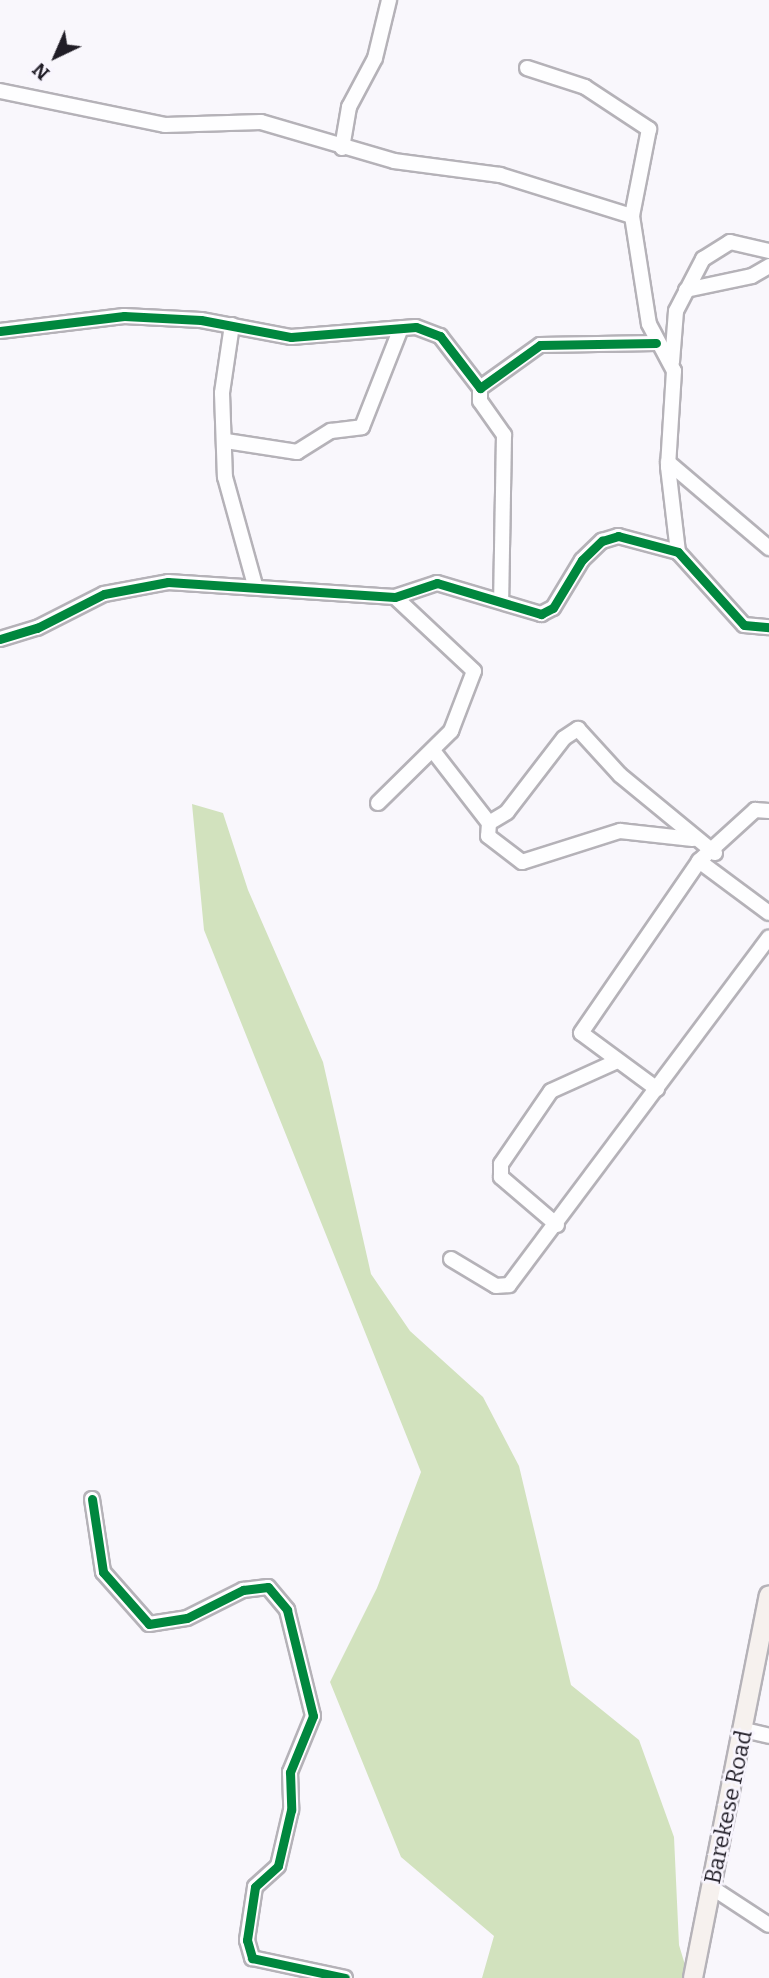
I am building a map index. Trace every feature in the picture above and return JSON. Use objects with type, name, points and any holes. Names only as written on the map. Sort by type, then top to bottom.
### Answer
[{"type":"main road","name":"Barekese Road","points":[[693,1978],[769,1595]]},
{"type":"street","points":[[342,148],[349,107],[375,58],[389,0]]},
{"type":"street","points":[[527,68],[584,87],[645,123],[648,141],[632,216],[656,343],[672,362]]},
{"type":"street","points":[[0,91],[165,125],[261,122],[342,148],[394,161],[472,168],[632,216]]},
{"type":"street","points":[[678,552],[668,462],[676,311],[686,290],[715,247],[730,242],[769,251]]},
{"type":"street","points":[[686,290],[752,276],[769,266]]},
{"type":"street","points":[[0,331],[124,316],[232,325],[291,337],[401,328],[440,336],[480,388],[480,401],[504,435],[500,599]]},
{"type":"street","points":[[232,325],[222,393],[229,497],[255,585]]},
{"type":"street","points":[[226,441],[297,452],[331,431],[362,427],[401,328]]},
{"type":"street","points":[[480,388],[540,345],[656,343]]},
{"type":"street","points":[[668,462],[769,548]]},
{"type":"street","points":[[1,642],[122,588],[255,585],[395,597],[437,583],[548,612],[582,560],[610,538],[645,540],[678,552],[744,625],[769,627]]},
{"type":"street","points":[[379,803],[434,752],[457,719],[474,671],[395,597]]},
{"type":"street","points":[[489,823],[507,812],[564,737],[578,729],[693,839],[715,853]]},
{"type":"street","points":[[434,752],[489,823],[488,836],[522,862],[620,831],[693,839]]},
{"type":"street","points":[[657,1089],[581,1033],[699,861],[715,853],[755,810],[769,811]]},
{"type":"street","points":[[699,861],[769,914]]},
{"type":"street","points":[[451,1259],[506,1287],[557,1225],[657,1089],[712,1005],[769,937]]},
{"type":"street","points":[[557,1225],[501,1177],[501,1164],[551,1091],[617,1062]]},
{"type":"street","points":[[92,1499],[103,1572],[149,1624],[187,1618],[243,1590],[268,1587],[287,1610],[313,1716],[290,1772],[291,1810],[278,1866],[255,1887],[247,1940],[252,1958],[345,1978]]},
{"type":"street","points":[[744,1730],[769,1736]]},
{"type":"street","points":[[711,1887],[769,1925]]},
{"type":"green space","points":[[192,804],[223,813],[248,890],[323,1062],[371,1274],[410,1331],[483,1397],[519,1466],[571,1685],[639,1740],[674,1837],[679,1945],[689,1978],[482,1978],[494,1936],[401,1857],[330,1682],[377,1588],[421,1472],[204,930]]},
{"type":"cycle path","points":[[0,331],[124,316],[201,320],[291,337],[416,327],[440,336],[480,388],[540,345],[656,343]]},
{"type":"cycle path","points":[[0,639],[37,628],[104,594],[168,582],[395,597],[437,583],[541,614],[553,608],[582,560],[602,541],[618,536],[678,552],[744,625],[769,627]]},
{"type":"cycle path","points":[[92,1499],[103,1572],[149,1624],[187,1618],[243,1590],[268,1587],[287,1610],[313,1716],[290,1772],[291,1810],[278,1866],[255,1887],[247,1940],[252,1958],[345,1978]]}]
